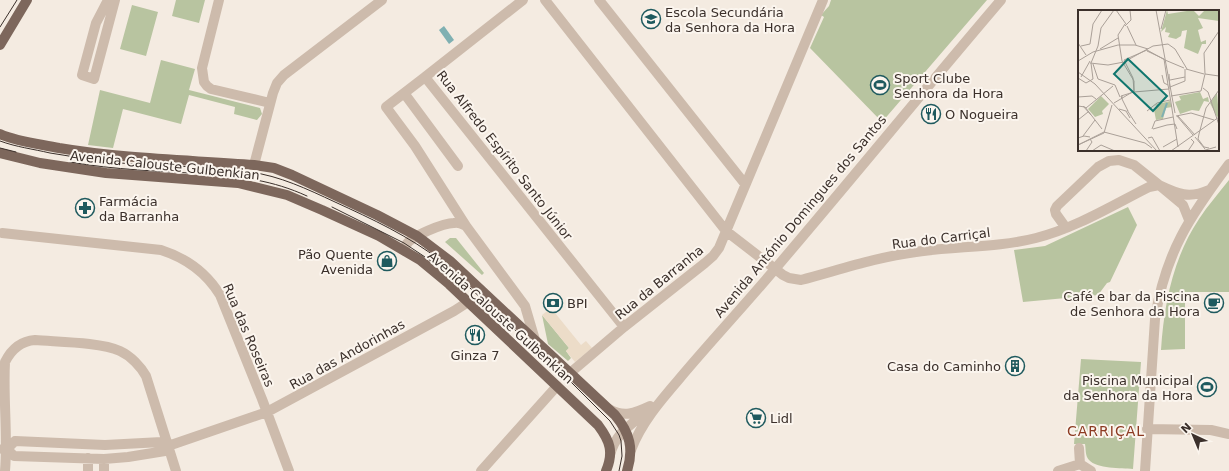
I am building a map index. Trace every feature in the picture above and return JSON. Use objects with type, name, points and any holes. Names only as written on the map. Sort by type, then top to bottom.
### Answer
[{"type":"main road","points":[[0,45],[27,0]]},
{"type":"main road","name":"Avenida Calouste Gulbenkian","points":[[0,134],[9,138],[100,154],[254,165],[274,168],[377,214],[417,236],[450,261],[609,409],[625,429],[628,438],[631,450],[626,471]]},
{"type":"main road","name":"Avenida Calouste Gulbenkian","points":[[0,153],[40,163],[100,172],[224,182],[257,187],[301,200],[379,236],[420,260],[436,273],[598,425],[610,446],[609,464],[606,471]]},
{"type":"street","points":[[108,0],[96,23],[82,75],[94,79],[115,0]]},
{"type":"street","points":[[219,0],[202,68],[204,82],[211,89],[270,103]]},
{"type":"street","points":[[254,165],[270,103],[277,83],[284,75],[382,0]]},
{"type":"street","name":"Rua Alfredo Espírito Santo Júnior","points":[[523,0],[425,77],[624,327]]},
{"type":"street","points":[[545,0],[726,230],[775,269]]},
{"type":"street","points":[[599,0],[744,184]]},
{"type":"street","name":"Rua da Barranha","points":[[570,373],[624,327],[713,256],[726,230],[744,184],[823,0]]},
{"type":"street","name":"Avenida António Domingues dos Santos","points":[[631,450],[644,426],[666,394],[775,269],[1001,0]]},
{"type":"street","points":[[425,77],[386,108],[415,146],[466,226]]},
{"type":"street","points":[[404,93],[458,166]]},
{"type":"street","points":[[1066,228],[1056,214],[1055,210],[1057,206],[1102,164],[1119,160],[1126,161],[1134,165],[1159,185],[1182,206],[1189,220]]},
{"type":"street","points":[[1145,471],[1155,319],[1158,299],[1168,266],[1179,239],[1189,220],[1209,190],[1229,164]]},
{"type":"street","points":[[1159,185],[1183,195],[1198,195],[1209,190]]},
{"type":"street","name":"Rua do Carriçal","points":[[775,269],[789,278],[801,280],[895,255],[1028,239],[1066,228],[1149,187],[1159,185]]},
{"type":"street","name":"Avenida Calouste Gulbenkian","points":[[417,236],[452,223],[466,226],[525,306],[535,340]]},
{"type":"street","name":"Rua das Roseiras","points":[[2,233],[161,250],[175,254],[187,261],[208,278],[220,295],[289,471]]},
{"type":"street","points":[[405,251],[406,245],[409,241],[417,236]]},
{"type":"street","name":"Rua das Andorinhas","points":[[168,446],[162,442],[105,445],[15,442],[3,449],[14,456],[104,459],[165,451],[168,446],[267,412],[468,302]]},
{"type":"street","points":[[5,471],[3,449],[5,426],[5,362],[8,355],[14,348],[29,340],[35,340],[102,346],[121,352],[143,370],[176,471]]},
{"type":"street","points":[[481,471],[557,386]]},
{"type":"street","points":[[625,429],[634,423],[666,394]]},
{"type":"street","name":"Avenida António Domingues dos Santos","points":[[609,409],[621,414],[631,413],[651,405],[666,394]]},
{"type":"street","name":"Avenida Calouste Gulbenkian","points":[[610,455],[615,440],[625,429]]},
{"type":"street","points":[[1148,429],[1212,430],[1229,434]]},
{"type":"street","points":[[1079,448],[1080,464]]},
{"type":"street","points":[[88,458],[88,471]]},
{"type":"street","points":[[104,459],[104,471]]},
{"type":"street","points":[[1058,471],[1080,464]]},
{"type":"street","points":[[1080,464],[1091,471]]},
{"type":"green space","points":[[176,0],[205,0],[199,23],[172,16]]},
{"type":"green space","name":"Sport Clube Senhora da Hora","points":[[831,0],[987,0],[882,122],[810,48],[824,17],[821,15],[829,6]]},
{"type":"green space","points":[[132,5],[158,12],[146,56],[120,49]]},
{"type":"green space","points":[[161,60],[195,69],[189,90],[260,108],[262,114],[257,120],[234,114],[235,107],[189,95],[181,124],[123,109],[113,148],[88,145],[100,90],[150,103]]},
{"type":"green space","points":[[1229,180],[1229,292],[1185,292],[1185,349],[1161,350],[1167,299],[1176,265],[1190,234],[1199,219]]},
{"type":"green space","points":[[1128,207],[1137,225],[1110,282],[1107,283],[1098,295],[1023,302],[1014,250],[1045,246]]},
{"type":"green space","points":[[450,238],[456,238],[484,273],[482,275],[445,242]]},
{"type":"green space","points":[[542,315],[569,348],[566,351],[571,358],[568,361],[548,344]]},
{"type":"green space","points":[[1081,359],[1141,362],[1133,469],[1103,467],[1093,463],[1089,460],[1086,454],[1085,444],[1074,444]]},
{"type":"shaded area","points":[[551,308],[581,345],[586,341],[592,348],[575,362],[566,351],[569,348],[542,315]]},
{"type":"water","points":[[444,26],[454,40],[449,44],[439,30]]},
{"type":"tram line","points":[[0,27],[17,0]]},
{"type":"tram line","points":[[0,141],[50,153],[102,161],[127,164],[215,168],[261,174],[304,188],[390,228],[441,261],[571,382],[610,421],[621,441],[622,456],[619,471]]},
{"type":"tram line","points":[[0,148],[16,152]]},
{"type":"tram line","points":[[70,162],[121,169],[244,178],[282,186],[307,196]]},
{"type":"tram line","points":[[332,207],[404,243],[434,263]]},
{"type":"place","name":"Escola Secundária da Senhora da Hora","points":[[651,19]]},
{"type":"place","name":"Sport Clube Senhora da Hora","points":[[880,85]]},
{"type":"place","name":"O Nogueira","points":[[931,114]]},
{"type":"place","name":"Farmácia da Barranha","points":[[85,208]]},
{"type":"place","name":"Pão Quente Avenida","points":[[387,261]]},
{"type":"place","name":"BPI","points":[[553,303]]},
{"type":"place","name":"Café e bar da Piscina de Senhora da Hora","points":[[1214,303]]},
{"type":"place","name":"Ginza 7","points":[[475,335]]},
{"type":"place","name":"Casa do Caminho","points":[[1015,366]]},
{"type":"place","name":"Piscina Municipal da Senhora da Hora","points":[[1207,387]]},
{"type":"place","name":"Lidl","points":[[756,418]]},
{"type":"district","name":"CARRIÇAL","points":[[1106,431]]}]
